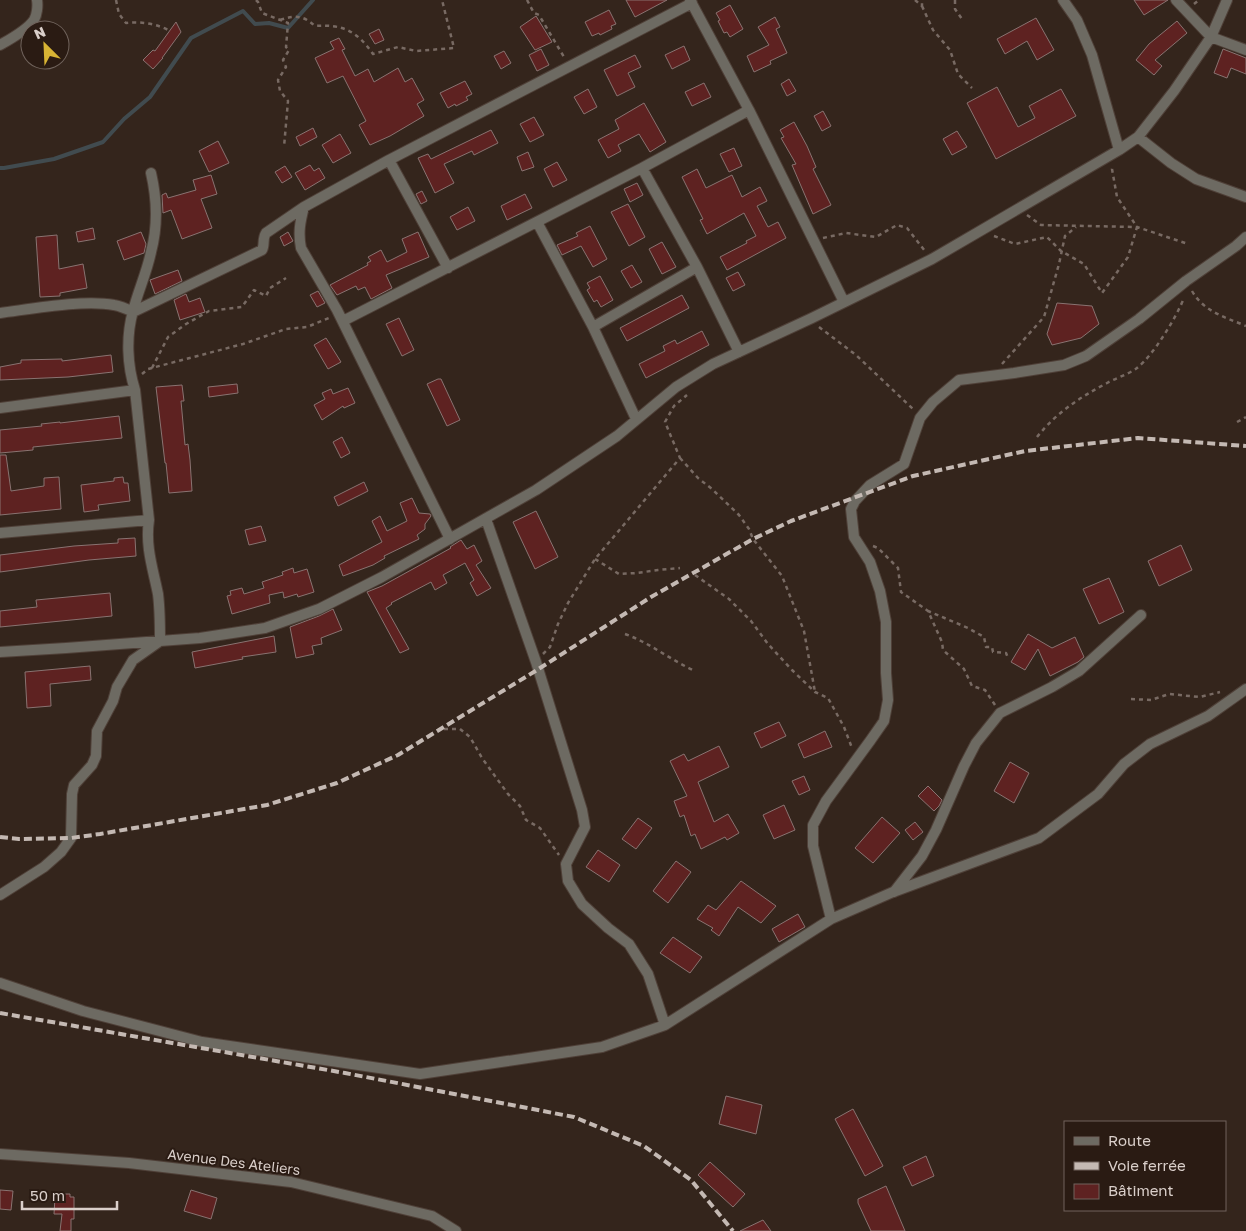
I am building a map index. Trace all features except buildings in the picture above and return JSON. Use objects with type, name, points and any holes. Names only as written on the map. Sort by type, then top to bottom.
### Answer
[{"type":"street","points":[[0,45],[19,33],[34,20],[38,6],[37,0]]},
{"type":"street","points":[[1063,0],[1077,20],[1092,55],[1119,150]]},
{"type":"street","points":[[1176,0],[1211,37],[1246,50]]},
{"type":"street","points":[[0,652],[160,641],[265,628],[319,609],[450,540],[536,490],[586,458],[618,436],[636,419],[676,388],[713,364],[932,259],[1119,150],[1138,137],[1174,91],[1211,37],[1227,0]]},
{"type":"street","points":[[0,314],[58,305],[98,303],[115,305],[133,312],[262,250],[266,233],[304,207],[691,1],[749,110],[844,302]]},
{"type":"street","points":[[343,321],[642,168],[749,110]]},
{"type":"street","points":[[1138,137],[1171,163],[1196,179],[1246,197]]},
{"type":"street","points":[[390,160],[448,268]]},
{"type":"street","points":[[642,168],[697,267],[739,352]]},
{"type":"street","points":[[151,173],[157,205],[154,237],[130,326],[129,370],[134,386],[149,520],[148,553],[160,611],[160,641]]},
{"type":"street","points":[[304,207],[298,236],[301,248],[343,321],[450,540]]},
{"type":"street","points":[[537,222],[593,327],[636,419]]},
{"type":"street","points":[[831,919],[813,846],[813,825],[826,801],[884,721],[888,700],[886,622],[880,591],[870,562],[854,537],[851,509],[855,501],[870,485],[904,464],[920,418],[933,402],[959,380],[991,377],[1064,364],[1086,356],[1139,319],[1186,281],[1246,237]]},
{"type":"street","points":[[593,327],[697,267]]},
{"type":"street","points":[[0,408],[134,386]]},
{"type":"street","points":[[0,533],[149,520]]},
{"type":"street","points":[[486,520],[536,662],[578,794],[585,827],[566,864],[568,881],[582,904],[629,944],[648,974],[665,1025]]},
{"type":"street","points":[[893,892],[922,856],[976,743],[1000,713],[1079,671],[1141,616]]},
{"type":"street","points":[[0,895],[44,867],[61,852],[71,838],[74,785],[92,765],[96,756],[96,731],[113,701],[117,687],[133,660],[160,641]]},
{"type":"street","points":[[0,984],[83,1011],[202,1042],[420,1074],[602,1047],[665,1025],[831,919],[893,892],[1039,838],[1098,794],[1124,764],[1150,744],[1208,716],[1246,689]]},
{"type":"street","name":"Avenue Des Ateliers","points":[[0,1154],[129,1163],[291,1182],[432,1216],[456,1231]]},
{"type":"path","points":[[116,0],[119,14],[126,23],[136,22],[162,26],[170,31]]},
{"type":"path","points":[[256,0],[262,13],[288,23],[286,47],[289,50],[283,60],[286,67],[278,80],[280,91],[288,101],[284,147]]},
{"type":"path","points":[[280,20],[298,16],[307,18],[315,26],[328,25],[350,31],[363,39],[373,54],[398,47],[416,51],[454,48],[442,0]]},
{"type":"path","points":[[527,0],[534,13],[539,15],[569,66]]},
{"type":"path","points":[[915,0],[922,6]]},
{"type":"path","points":[[922,0],[922,6],[933,30],[950,50],[958,74],[972,88]]},
{"type":"path","points":[[955,0],[955,9],[962,19]]},
{"type":"path","points":[[981,231],[1015,244],[1047,237],[1061,251],[1084,264],[1102,293],[1128,257],[1137,227],[1118,197],[1112,169],[1119,150]]},
{"type":"path","points":[[1017,208],[1040,226],[1137,227],[1188,244]]},
{"type":"path","points":[[814,240],[846,233],[876,237],[897,225],[907,228],[932,259]]},
{"type":"path","points":[[991,377],[1017,345],[1044,317],[1064,236],[1076,227]]},
{"type":"path","points":[[152,368],[168,337],[186,324],[209,311],[242,308],[254,290],[266,296],[270,288],[286,278]]},
{"type":"path","points":[[1186,281],[1194,296],[1203,306],[1214,313],[1246,326]]},
{"type":"path","points":[[1037,437],[1051,420],[1073,403],[1137,368],[1150,355],[1184,299],[1186,281]]},
{"type":"path","points":[[134,386],[148,369],[242,344],[286,329],[307,327],[330,318],[337,318],[343,321]]},
{"type":"path","points":[[812,318],[823,330],[856,355],[912,408],[920,418]]},
{"type":"path","points":[[687,394],[674,406],[665,422],[680,458],[698,478],[738,515],[749,529],[753,539],[782,576],[804,631],[816,692]]},
{"type":"path","points":[[1237,422],[1246,417]]},
{"type":"path","points":[[536,662],[550,647],[568,603],[595,559],[680,458]]},
{"type":"path","points":[[854,537],[878,548],[898,568],[901,592],[928,611],[984,637],[986,647],[992,647],[993,652],[1006,653],[1008,658]]},
{"type":"path","points":[[595,559],[619,574],[680,568]]},
{"type":"path","points":[[696,575],[729,599],[751,621],[768,644],[792,670],[816,692],[828,698],[844,727],[857,759]]},
{"type":"path","points":[[928,611],[942,642],[943,650],[964,669],[972,686],[985,690],[1000,713]]},
{"type":"path","points":[[625,634],[640,639],[678,664],[693,670]]},
{"type":"path","points":[[1131,699],[1151,700],[1168,694],[1200,697],[1228,691]]},
{"type":"path","points":[[444,729],[460,729],[470,737],[482,758],[508,794],[520,806],[526,820],[540,828],[566,864]]},
{"type":"waterway","points":[[0,168],[54,159],[103,142],[124,119],[150,97],[191,38],[243,11],[255,24],[269,23],[288,28],[313,0]]},
{"type":"railway","points":[[0,837],[19,839],[71,838],[100,834],[267,805],[337,783],[398,755],[537,670],[651,597],[753,539],[791,521],[913,476],[1025,451],[1138,438],[1246,446]]},
{"type":"railway","points":[[0,1013],[345,1073],[574,1117],[644,1146],[691,1180],[733,1231]]}]
